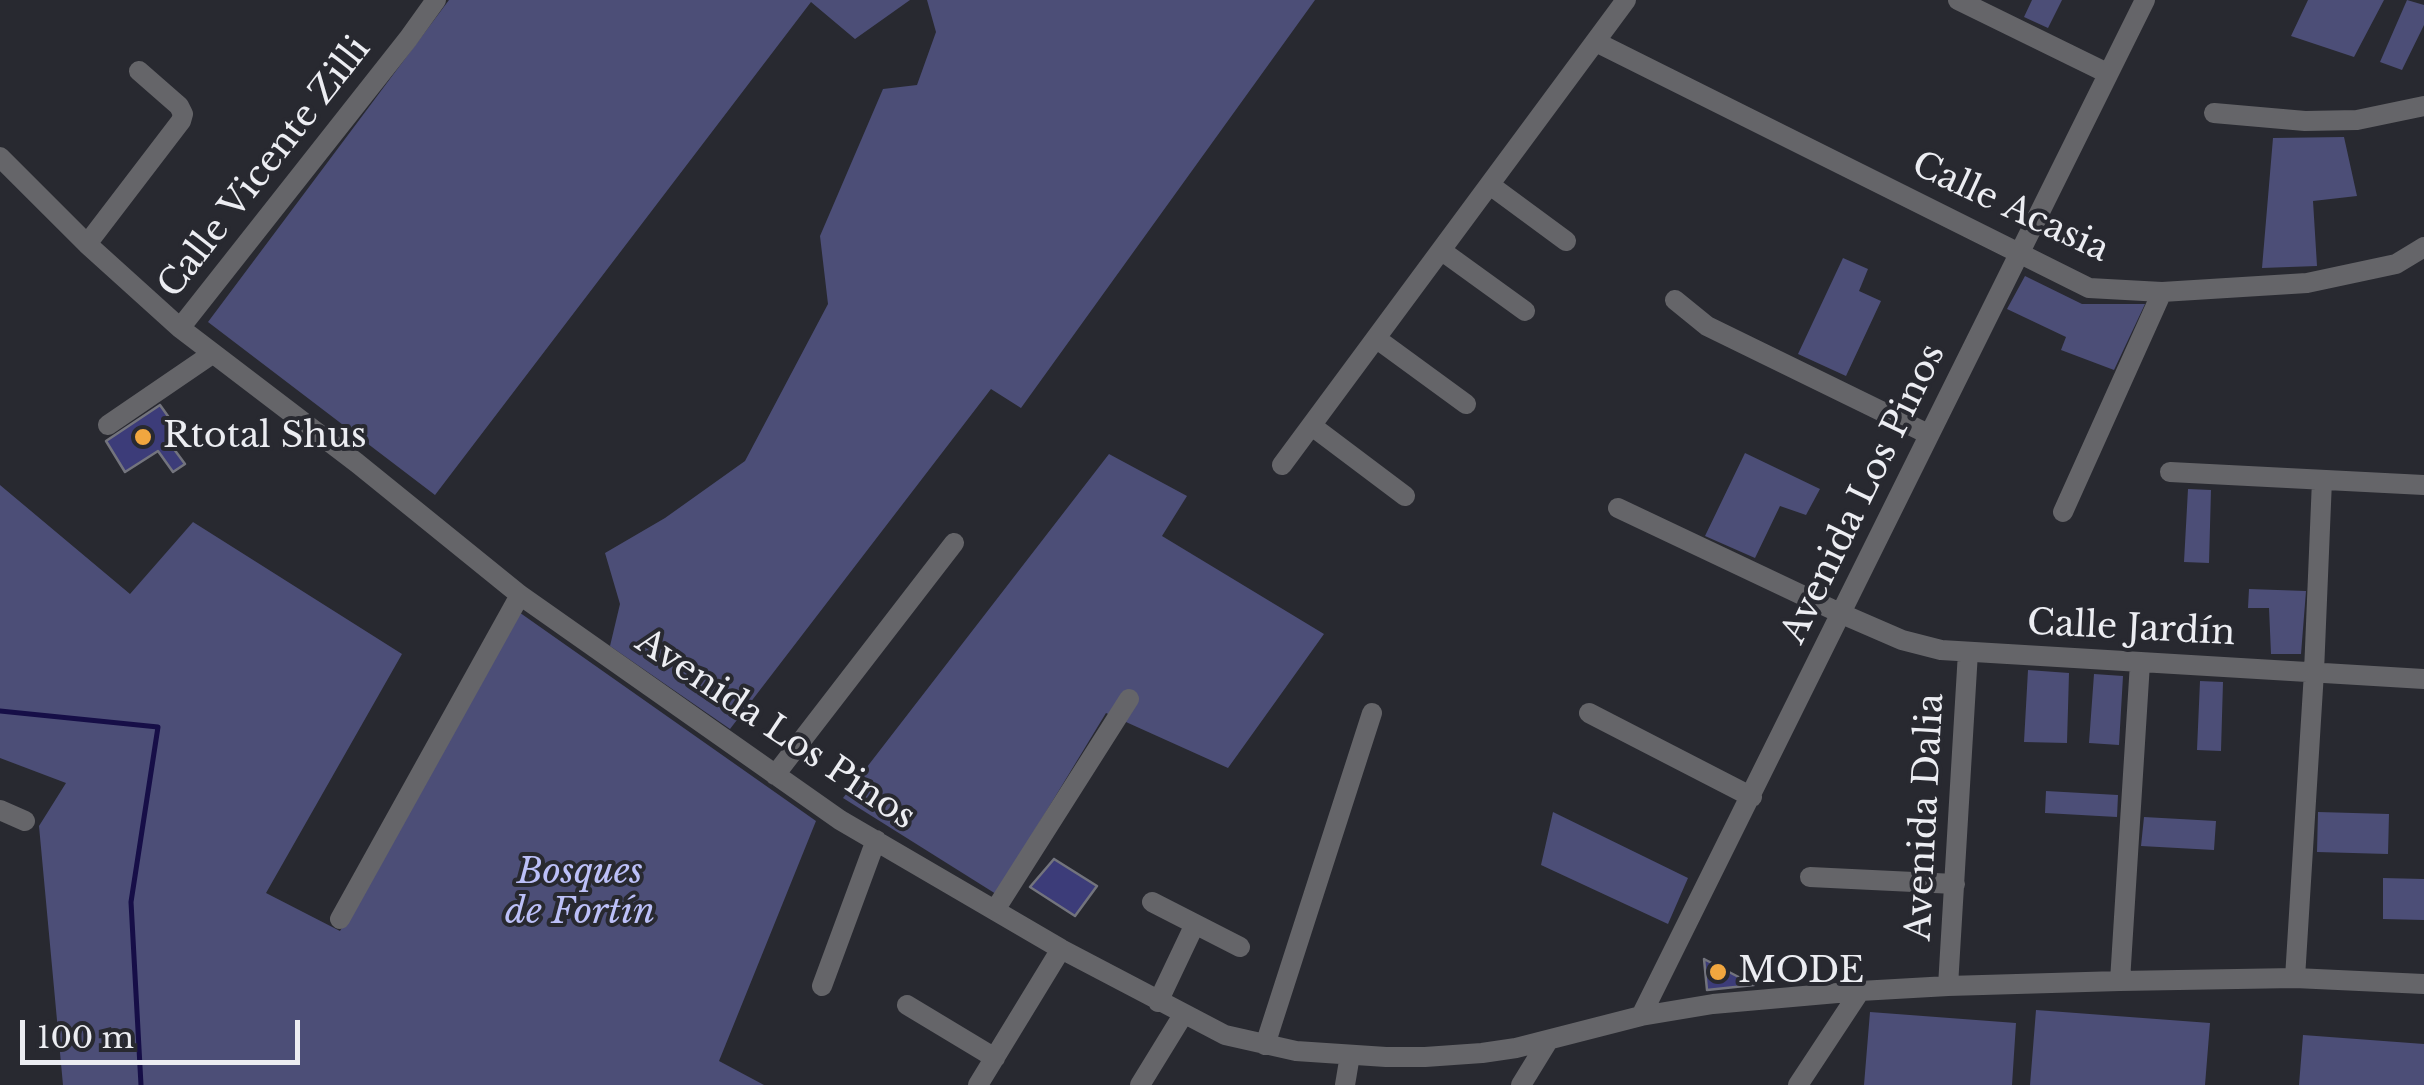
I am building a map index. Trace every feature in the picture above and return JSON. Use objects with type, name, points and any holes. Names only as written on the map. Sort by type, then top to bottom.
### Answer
[{"type":"street","name":"Calle Vicente Zilli","points":[[180,328],[436,0]]},
{"type":"street","points":[[1282,465],[1626,0]]},
{"type":"street","points":[[1958,0],[2107,74]]},
{"type":"street","name":"Avenida Los Pinos","points":[[1642,1016],[2145,0]]},
{"type":"street","name":"Calle Acasia","points":[[1596,42],[2090,288],[2162,292],[2307,283],[2396,264],[2424,247]]},
{"type":"street","points":[[87,244],[181,121],[179,106],[139,71]]},
{"type":"street","points":[[2214,113],[2305,121],[2357,120],[2424,106]]},
{"type":"street","name":"Avenida Los Pinos","points":[[1,161],[180,328],[520,595],[840,820],[1061,950],[1226,1035],[1296,1051],[1350,1056],[1456,1056],[1516,1048],[1642,1016],[1713,1004],[1860,991],[2120,980],[2295,978],[2424,984]]},
{"type":"street","points":[[1490,186],[1566,241]]},
{"type":"street","points":[[1442,251],[1525,311]]},
{"type":"street","points":[[2063,512],[2162,292]]},
{"type":"street","points":[[1675,300],[1707,326],[1928,434]]},
{"type":"street","points":[[1377,339],[1466,404]]},
{"type":"street","points":[[108,425],[212,354]]},
{"type":"street","points":[[1312,426],[1405,496]]},
{"type":"street","points":[[2170,472],[2424,485]]},
{"type":"street","points":[[2295,978],[2322,480]]},
{"type":"street","name":"Calle Jardín","points":[[1618,508],[1842,614],[1918,645],[1968,652],[2424,679]]},
{"type":"street","points":[[775,775],[954,543]]},
{"type":"street","points":[[340,919],[520,595]]},
{"type":"street","name":"Avenida Dalia","points":[[1948,986],[1968,652]]},
{"type":"street","points":[[2120,980],[2140,663]]},
{"type":"street","points":[[995,910],[1129,699]]},
{"type":"street","points":[[1265,1045],[1372,713]]},
{"type":"street","points":[[1589,714],[1752,796]]},
{"type":"street","points":[[0,810],[25,821]]},
{"type":"street","points":[[822,986],[876,840]]},
{"type":"street","points":[[1810,877],[1955,884]]},
{"type":"street","points":[[1152,902],[1240,947]]},
{"type":"street","points":[[1158,1002],[1195,924]]},
{"type":"street","points":[[978,1085],[1061,950]]},
{"type":"street","points":[[1798,1085],[1860,991]]},
{"type":"street","points":[[907,1005],[995,1058]]},
{"type":"street","points":[[1140,1085],[1184,1015]]},
{"type":"street","points":[[1521,1085],[1548,1040]]},
{"type":"street","points":[[1345,1085],[1350,1056]]},
{"type":"green space","points":[[449,0],[910,0],[855,39],[811,2],[435,495],[208,322]]},
{"type":"green space","points":[[927,0],[1315,0],[1021,408],[991,389],[730,729],[610,646],[620,604],[605,553],[665,518],[745,461],[828,304],[820,236],[883,89],[917,85],[936,32]]},
{"type":"green space","points":[[2032,0],[2062,0],[2048,28],[2024,17]]},
{"type":"green space","points":[[2308,0],[2384,0],[2354,57],[2291,36]]},
{"type":"green space","points":[[2407,0],[2424,5],[2424,25],[2402,70],[2380,62]]},
{"type":"green space","points":[[2344,137],[2357,196],[2313,201],[2317,266],[2262,268],[2273,138]]},
{"type":"green space","points":[[1843,258],[1868,269],[1859,291],[1881,301],[1846,376],[1798,354]]},
{"type":"green space","points":[[2025,276],[2082,304],[2145,304],[2114,370],[2061,350],[2066,337],[2007,309]]},
{"type":"green space","points":[[1745,453],[1820,489],[1806,515],[1780,506],[1755,558],[1705,536]]},
{"type":"green space","points":[[1109,454],[1187,496],[1162,536],[1324,634],[1228,768],[1106,713],[996,894],[843,798]]},
{"type":"green space","name":"Bosques de Fortín","points":[[0,485],[130,594],[193,522],[402,654],[266,893],[340,931],[516,610],[816,821],[719,1061],[764,1085],[63,1085],[39,826],[66,783],[0,758]]},
{"type":"green space","points":[[2188,489],[2211,490],[2209,563],[2184,562]]},
{"type":"green space","points":[[2249,589],[2306,591],[2301,654],[2271,654],[2269,608],[2248,608]]},
{"type":"green space","points":[[2028,670],[2069,673],[2067,743],[2024,742]]},
{"type":"green space","points":[[2094,674],[2123,676],[2119,745],[2089,743]]},
{"type":"green space","points":[[2200,681],[2223,682],[2221,751],[2197,750]]},
{"type":"green space","points":[[2046,791],[2118,795],[2117,817],[2045,813]]},
{"type":"green space","points":[[1553,812],[1688,878],[1668,924],[1541,865]]},
{"type":"green space","points":[[2318,812],[2389,814],[2388,854],[2317,852]]},
{"type":"green space","points":[[2144,817],[2216,821],[2214,850],[2141,846]]},
{"type":"green space","points":[[2383,878],[2424,879],[2424,920],[2383,919]]},
{"type":"green space","points":[[2036,1010],[2210,1023],[2205,1085],[2030,1085]]},
{"type":"green space","points":[[1870,1012],[2016,1023],[2012,1085],[1864,1085]]},
{"type":"green space","points":[[2303,1035],[2424,1044],[2424,1085],[2299,1085]]},
{"type":"building","name":"Rtotal Shus","points":[[160,405],[180,433],[168,441],[185,464],[173,472],[158,451],[125,472],[106,441]]},
{"type":"building","points":[[1054,859],[1097,886],[1075,916],[1030,887]]},
{"type":"building","name":"MODE","points":[[1704,959],[1754,985],[1707,990]]},
{"type":"waterway","points":[[0,711],[158,727],[131,902],[141,1085]]},
{"type":"place","name":"Rtotal Shus","points":[[143,437]]},
{"type":"place","name":"MODE","points":[[1718,972]]}]
